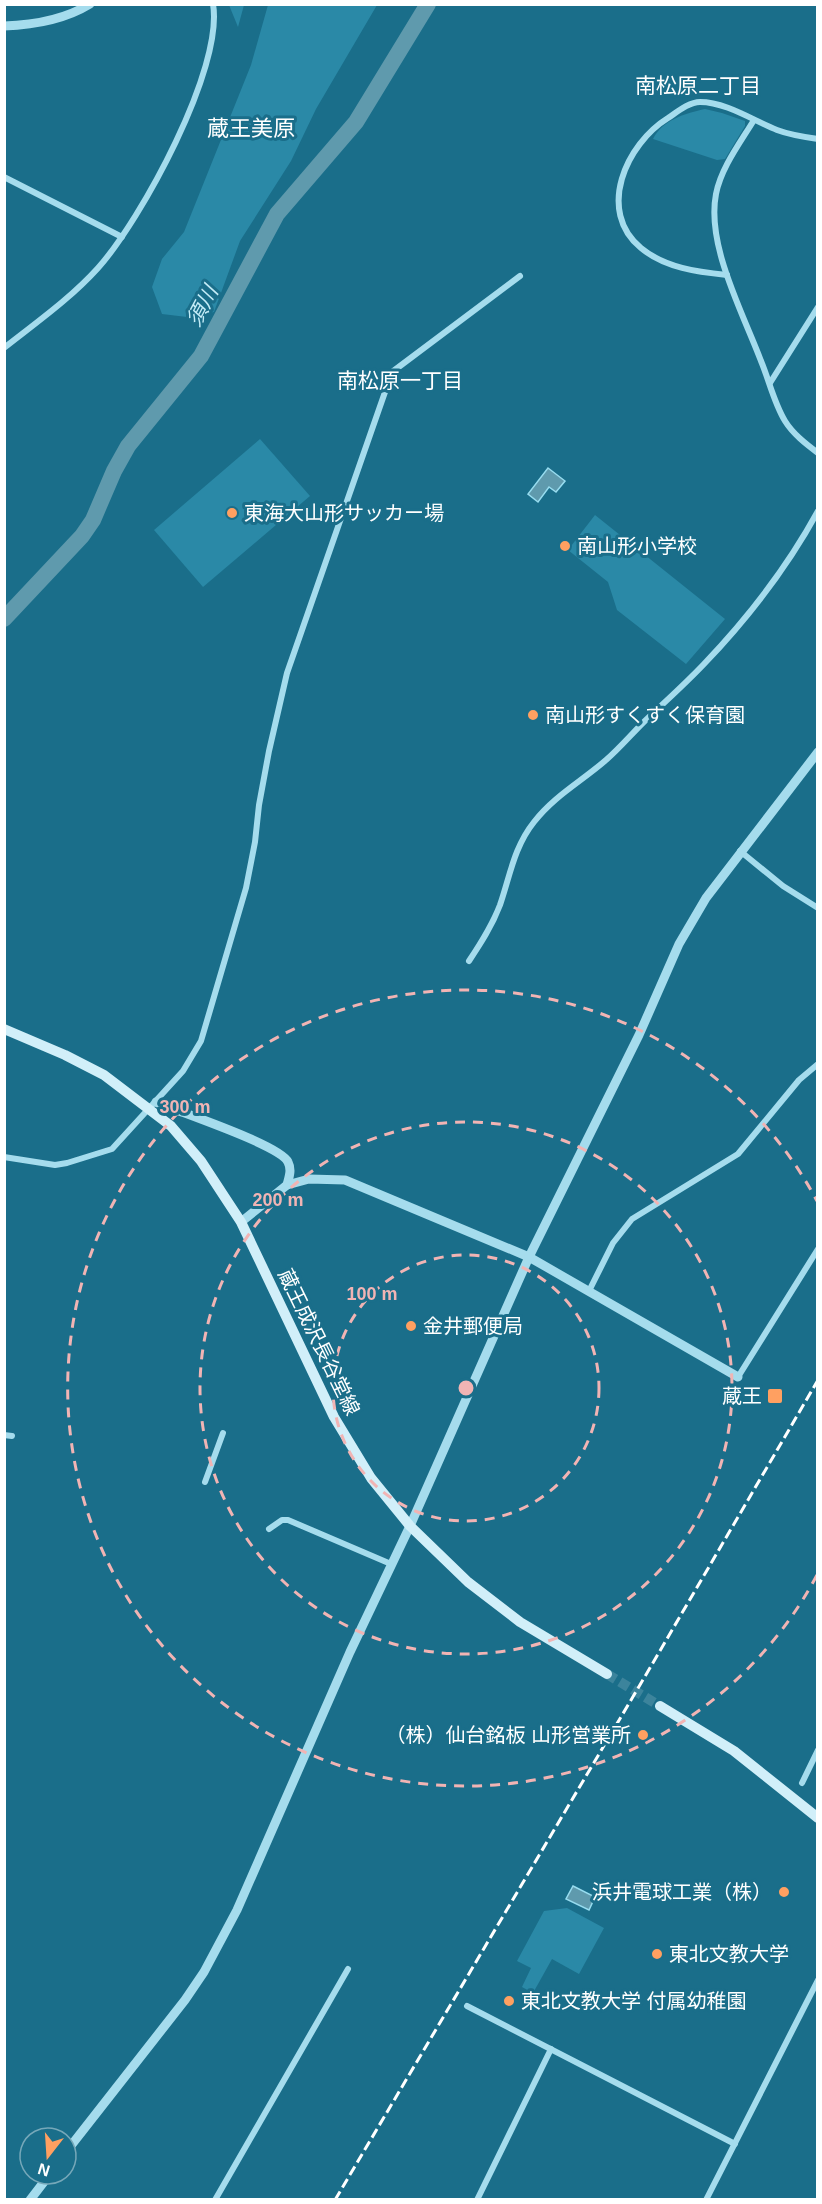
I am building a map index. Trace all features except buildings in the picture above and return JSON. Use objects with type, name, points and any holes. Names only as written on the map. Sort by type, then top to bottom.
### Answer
[{"type":"main road","name":"蔵王成沢長谷堂線","points":[[4,1029],[65,1055],[104,1075],[152,1106],[171,1126],[201,1161],[241,1222],[334,1417],[371,1478],[410,1526],[468,1582],[520,1622],[607,1674]]},
{"type":"main road","points":[[660,1706],[734,1751],[818,1818]]},
{"type":"street","points":[[4,26],[54,20],[90,4]]},
{"type":"street","points":[[4,348],[78,289],[100,266],[138,214],[164,166],[203,80],[215,20],[213,4]]},
{"type":"street","points":[[728,275],[697,271],[671,264],[656,258],[632,239],[622,221],[618,206],[622,178],[630,156],[639,143],[664,120],[690,104],[699,102],[710,104],[780,131],[818,139]]},
{"type":"street","points":[[753,120],[729,163],[716,194],[714,217],[717,242],[784,420],[805,443],[818,453]]},
{"type":"street","points":[[4,177],[122,237]]},
{"type":"street","points":[[4,1157],[55,1165],[112,1149],[183,1071],[201,1041],[246,888],[269,751],[286,673],[392,372],[520,276]]},
{"type":"street","points":[[770,383],[818,307]]},
{"type":"street","points":[[469,961],[489,930],[500,906],[519,845],[534,822],[555,799],[606,760],[720,647],[771,582],[818,511]]},
{"type":"street","points":[[78,2137],[185,2001],[204,1972],[237,1910],[350,1652],[410,1526],[528,1257],[635,1044],[679,944],[706,898],[740,851],[818,752]]},
{"type":"street","points":[[740,851],[783,886],[818,908]]},
{"type":"street","points":[[589,1291],[613,1243],[632,1218],[738,1154],[799,1080],[818,1064]]},
{"type":"street","points":[[152,1106],[282,1154],[288,1163],[290,1172],[287,1185]]},
{"type":"street","points":[[241,1222],[287,1185],[309,1179],[345,1180],[528,1257],[738,1377],[818,1249]]},
{"type":"street","points":[[206,1482],[223,1433]]},
{"type":"street","points":[[269,1529],[282,1520],[288,1520],[391,1564]]},
{"type":"street","points":[[802,1783],[818,1750]]},
{"type":"street","points":[[215,2199],[348,1969]]},
{"type":"street","points":[[706,2199],[818,1980]]},
{"type":"street","points":[[467,2006],[735,2144]]},
{"type":"street","points":[[477,2199],[551,2049]]},
{"type":"street","points":[[30,2199],[40,2186]]},
{"type":"shaded area","points":[[229,5],[244,5],[238,27]]},
{"type":"shaded area","points":[[268,5],[377,5],[316,109],[291,161],[240,241],[214,312],[187,317],[162,314],[152,287],[162,259],[184,232],[251,65]]},
{"type":"shaded area","points":[[705,109],[745,121],[745,126],[725,159],[717,160],[653,139],[668,122]]},
{"type":"shaded area","name":"東海大山形サッカー場","points":[[260,439],[310,496],[203,587],[154,530]]},
{"type":"shaded area","points":[[548,468],[565,481],[556,492],[549,487],[538,502],[528,494]]},
{"type":"shaded area","points":[[595,515],[725,619],[686,664],[617,610],[608,582],[568,550]]},
{"type":"shaded area","points":[[573,1886],[595,1897],[589,1910],[566,1899]]},
{"type":"shaded area","points":[[567,1908],[604,1928],[579,1974],[552,1959],[533,1993],[522,1987],[531,1968],[517,1961],[544,1911]]},
{"type":"waterway","name":"須川","points":[[4,619],[82,536],[93,520],[114,471],[128,446],[201,356],[277,214],[356,122],[428,4]]},
{"type":"tunnel","points":[[607,1674],[660,1706]]},
{"type":"railway","points":[[335,2200],[818,1380]]},
{"type":"place","name":"東海大山形サッカー場","points":[[232,513]]},
{"type":"place","name":"南山形小学校","points":[[565,546]]},
{"type":"place","name":"南山形すくすく保育園","points":[[533,715]]},
{"type":"place","name":"金井郵便局","points":[[411,1326]]},
{"type":"place","name":"蔵王","points":[[775,1396]]},
{"type":"place","name":"（株）仙台銘板 山形営業所","points":[[643,1735]]},
{"type":"place","name":"浜井電球工業（株）","points":[[784,1892]]},
{"type":"place","name":"東北文教大学","points":[[657,1954]]},
{"type":"place","name":"東北文教大学 付属幼稚園","points":[[509,2001]]},
{"type":"district","name":"南松原二丁目","points":[[698,85]]},
{"type":"district","name":"蔵王美原","points":[[251,128]]},
{"type":"district","name":"南松原一丁目","points":[[400,380]]}]
